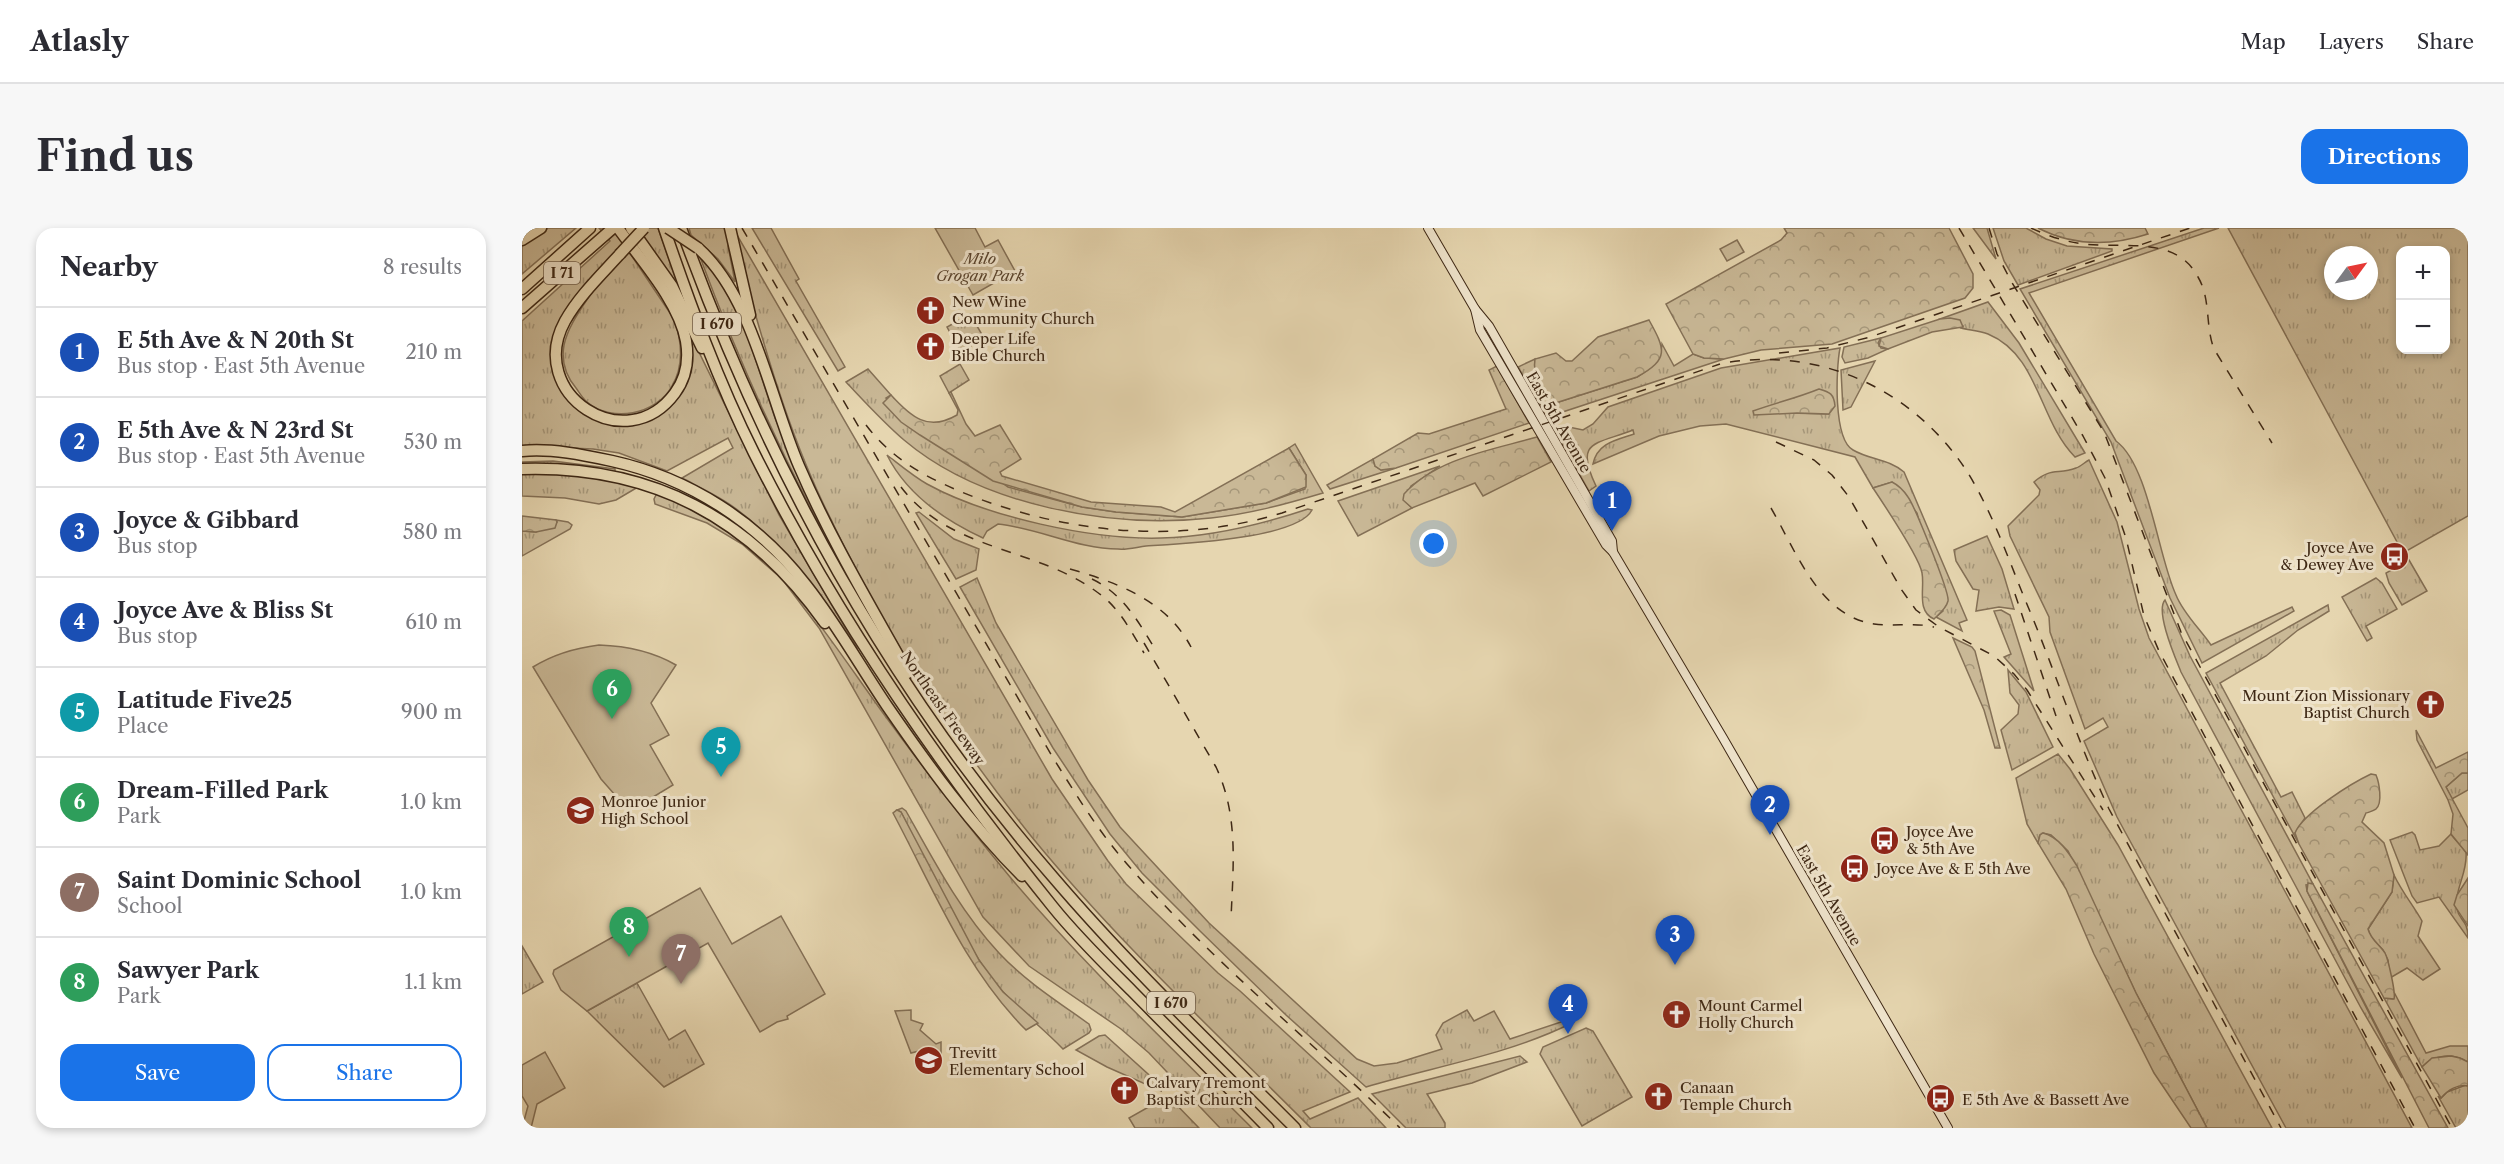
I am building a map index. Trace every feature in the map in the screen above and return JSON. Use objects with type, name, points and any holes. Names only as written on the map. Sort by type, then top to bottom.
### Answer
[{"type":"highway","points":[[522,233],[530,228]]},
{"type":"highway","points":[[522,240],[541,228]]},
{"type":"highway","name":"I 71","points":[[522,289],[590,228]]},
{"type":"highway","name":"I 71","points":[[522,308],[613,228]]},
{"type":"highway","points":[[618,228],[678,316],[685,338],[687,359],[682,380],[665,404],[639,418],[619,420],[599,417],[584,409],[573,399],[560,376],[556,358],[558,337],[564,322],[584,294],[620,254],[644,228]]},
{"type":"highway","points":[[631,228],[672,286],[727,402],[804,546],[882,677],[950,774],[1054,908]]},
{"type":"highway","points":[[666,228],[706,341],[753,451]]},
{"type":"highway","points":[[666,228],[698,248],[716,266],[741,306],[799,465],[830,532],[945,740]]},
{"type":"highway","name":"Northeast Freeway","points":[[681,228],[719,330],[811,522],[874,633],[945,740],[1000,814],[1083,912],[1294,1128]]},
{"type":"highway","points":[[730,228],[733,249],[762,365]]},
{"type":"highway","name":"I 670","points":[[522,451],[599,458],[656,473],[682,484],[743,521],[784,559],[825,611],[887,706],[975,822],[1015,869],[1110,969],[1268,1128]]},
{"type":"highway","points":[[522,457],[570,454]]},
{"type":"highway","points":[[522,469],[582,470],[638,482],[696,504],[737,530],[786,574],[887,706]]},
{"type":"main road","name":"East 5th Avenue","points":[[1428,228],[1475,309],[1480,330],[1723,738],[1948,1128]]},
{"type":"green space","points":[[548,228],[576,228],[522,274],[522,244]]},
{"type":"green space","points":[[599,228],[613,228],[674,319],[679,336],[680,362],[676,378],[665,396],[645,409],[621,414],[597,409],[586,401],[567,373],[563,351],[572,324],[592,292],[556,331],[565,395],[621,424],[676,398],[689,336],[691,336],[779,515],[857,648],[855,649],[800,573],[770,538],[729,504],[682,478],[733,448],[728,438],[667,471],[619,453],[593,449],[522,446],[522,321],[610,241]]},
{"type":"green space","points":[[635,228],[658,228],[680,291]]},
{"type":"green space","points":[[689,228],[733,228],[1052,779],[1108,861],[1126,884],[1218,973],[1350,1092],[1303,1111],[1310,1119],[1358,1098],[1386,1128],[1311,1128],[1132,949],[1031,836],[972,758],[917,676],[868,591],[823,503],[785,408],[735,243],[728,246],[735,282],[718,259],[691,235]]},
{"type":"green space","points":[[752,228],[771,228],[799,279],[796,281],[845,367],[838,371]]},
{"type":"green space","name":"Milo Grogan Park","points":[[935,228],[975,228],[985,247],[998,240],[1015,271],[973,295]]},
{"type":"green space","points":[[1784,228],[1949,228],[1973,274],[1973,288],[1965,298],[1832,344],[1761,350],[1724,359],[1704,358],[1693,354],[1666,304],[1781,240],[1787,233]]},
{"type":"green space","points":[[1973,228],[1987,228],[1996,259],[1976,232]]},
{"type":"green space","points":[[1993,228],[2026,228],[2046,239],[2067,246],[2112,249],[2112,251],[2018,285],[2004,261]]},
{"type":"green space","points":[[2038,228],[2145,228],[2148,234],[2120,241],[2092,242],[2065,238]]},
{"type":"green space","points":[[2204,228],[2219,228],[2029,293],[2116,441],[2127,453],[2137,470],[2176,595],[2187,615],[2211,645],[2292,607],[2294,611],[2202,663],[2170,598],[2111,442],[2020,289]]},
{"type":"green space","points":[[2228,228],[2468,228],[2468,516],[2403,553]]},
{"type":"green space","points":[[1737,240],[1744,252],[1727,261],[1720,249]]},
{"type":"green space","points":[[700,257],[724,284],[744,325],[775,418],[822,525],[820,526],[756,393]]},
{"type":"green space","points":[[1988,302],[2019,343],[2085,453],[2075,457],[2063,442],[2028,373],[2018,357],[2005,344],[1988,334],[1961,328],[1963,326],[1940,319]]},
{"type":"green space","points":[[970,314],[984,338],[961,352],[947,327]]},
{"type":"green space","points":[[1940,319],[1960,320],[1963,327],[1932,332],[1888,349],[1879,346],[1881,338]]},
{"type":"green space","points":[[1649,320],[1659,339],[1661,353],[1660,359],[1648,371],[1637,377],[1543,407],[1534,365],[1535,359],[1556,353],[1566,361],[1572,361],[1598,337]]},
{"type":"green space","points":[[1881,338],[1878,343],[1881,348],[1888,349],[1868,358],[1845,363],[1842,357],[1844,347]]},
{"type":"green space","points":[[1662,344],[1674,366],[1693,354],[1704,358],[1724,359],[1529,423],[1524,414],[1542,407],[1518,367],[1535,359],[1535,371],[1543,407],[1637,377],[1654,364],[1660,355]]},
{"type":"green space","points":[[1840,348],[1837,403],[1842,432],[1853,450],[1892,464],[1904,472],[1967,620],[1959,623],[1962,631],[1936,617],[1943,611],[1917,513],[1892,482],[1873,488],[1855,457],[1726,424],[1700,426],[1659,436],[1593,464],[1595,457],[1603,447],[1634,434],[1633,430],[1592,446],[1587,460],[1596,486],[1589,491],[1554,429],[1564,426],[1583,430],[1593,424],[1608,407],[1721,368]],"holes":[[[1797,398],[1829,414],[1753,412]]]},
{"type":"green space","points":[[1875,361],[1851,407],[1843,410],[1841,370]]},
{"type":"green space","points":[[960,364],[969,380],[949,393],[940,376]]},
{"type":"green space","points":[[1497,366],[1529,423],[1396,468],[1381,470],[1375,466],[1373,459],[1418,433],[1429,434],[1506,409],[1489,370]]},
{"type":"green space","points":[[868,369],[891,395],[886,398],[1008,487],[1082,507],[1182,517],[1266,503],[1305,489],[1306,475],[1289,448],[1295,444],[1323,493],[1240,514],[1173,521],[1091,516],[1009,497],[971,482],[936,463],[904,440],[846,382]]},
{"type":"green space","points":[[1819,389],[1829,393],[1834,399],[1835,406],[1829,414],[1754,415],[1753,411]]},
{"type":"green space","points":[[951,392],[966,424],[975,436],[1000,425],[1021,459],[1000,472],[1002,476],[1091,502],[1161,507],[1175,512],[1289,448],[1306,475],[1306,487],[1266,503],[1182,517],[1082,507],[993,481],[901,422],[883,403],[891,395],[906,410],[921,420],[937,422],[957,415],[958,410],[949,393]]},
{"type":"green space","points":[[1537,437],[1551,462],[1483,496],[1475,483],[1412,508],[1403,500],[1404,494],[1417,482],[1449,464],[1484,451]]},
{"type":"green space","points":[[887,455],[927,484],[979,507],[1041,524],[1104,535],[1161,538],[1198,535],[1235,529],[1308,509],[1312,510],[1302,520],[1261,534],[1125,549],[1088,546],[998,524],[987,531],[983,538],[954,523],[928,505],[905,482]]},
{"type":"green space","points":[[1373,459],[1375,466],[1381,470],[1396,468],[1330,489],[1327,485]]},
{"type":"green space","points":[[2089,460],[2117,522],[2139,609],[2149,638],[2412,1128],[2286,1128],[2117,817],[2084,741],[2108,727],[2103,718],[2085,729],[2050,632],[2049,617],[2010,536],[2008,526],[2039,495],[2040,490],[2034,482],[2040,477],[2079,467]]},
{"type":"green space","points":[[553,461],[615,469],[615,472],[556,464],[522,465],[522,462]]},
{"type":"green space","points":[[1440,466],[1411,486],[1404,500],[1412,508],[1358,536],[1338,501]]},
{"type":"green space","points":[[522,474],[586,475],[638,487],[616,500],[599,504],[565,498],[522,496]]},
{"type":"green space","points":[[1892,482],[1903,490],[1912,504],[1944,583],[1948,601],[1934,619],[1928,615],[1923,605],[1923,579],[1920,566],[1873,488]]},
{"type":"green space","points":[[657,493],[696,512],[730,534],[760,558],[774,572],[742,544],[707,523],[655,504],[654,499]]},
{"type":"green space","points":[[919,512],[954,539],[979,549],[976,570],[956,579],[916,513]]},
{"type":"green space","points":[[522,516],[556,520],[557,522],[555,528],[536,532],[522,531]]},
{"type":"green space","points":[[556,520],[572,525],[570,529],[522,556],[522,531],[536,532],[557,522]]},
{"type":"green space","points":[[1987,536],[2002,569],[2014,609],[1999,607],[1976,611],[1979,590],[1973,589],[1956,561],[1954,550]]},
{"type":"green space","points":[[2409,560],[2427,591],[2402,605],[2386,573]]},
{"type":"green space","points":[[977,578],[996,623],[1088,780],[1120,827],[1209,923],[1357,1059],[1374,1066],[1397,1063],[1442,1049],[1436,1035],[1443,1023],[1467,1010],[1474,1021],[1494,1011],[1510,1039],[1573,1018],[1574,1022],[1498,1052],[1366,1087],[1286,1015],[1200,931],[1142,873],[1110,834],[1053,748],[960,587]]},
{"type":"green space","points":[[2376,578],[2382,583],[2397,609],[2366,626],[2372,638],[2367,641],[2342,597]]},
{"type":"green space","points":[[785,584],[835,645],[930,776],[1010,877],[1098,974],[1252,1128],[1220,1128],[1149,1053],[1121,1029],[1029,966],[983,917],[819,628]]},
{"type":"green space","points":[[2165,600],[2190,656],[2313,884],[2306,885],[2307,891],[2402,1078],[2361,1008],[2181,672],[2164,624],[2162,614]]},
{"type":"green space","points":[[2328,605],[2329,611],[2298,630],[2266,656],[2220,683],[2281,797],[2292,792],[2305,818],[2295,833],[2299,844],[2206,673]]},
{"type":"green space","points":[[2001,610],[2010,615],[2034,691],[2004,657],[2011,654],[1994,611]]},
{"type":"green space","points":[[1953,638],[1972,647],[1975,651],[2000,748],[1995,748],[1984,710]]},
{"type":"green space","points":[[599,645],[639,650],[676,665],[651,703],[669,735],[650,745],[673,785],[635,808],[615,795],[601,779],[533,667],[565,652]]},
{"type":"green space","points":[[2008,670],[2026,692],[2053,747],[2012,770],[2001,730],[2018,714],[2019,705],[2010,693]]},
{"type":"green space","points":[[2416,730],[2436,768],[2468,752],[2468,773],[2462,773],[2446,787],[2468,828],[2468,855],[2451,834],[2453,814],[2417,740]]},
{"type":"green space","points":[[2058,754],[2118,845],[2272,1128],[2207,1128],[2136,993],[2068,851],[2051,835],[2043,833],[2038,843],[2027,824],[2016,778]]},
{"type":"green space","points":[[2462,773],[2468,773],[2468,790],[2452,799],[2446,787]]},
{"type":"green space","points":[[2371,774],[2376,775],[2377,778],[2380,792],[2379,802],[2376,809],[2366,813],[2362,822],[2384,843],[2394,875],[2392,892],[2368,929],[2385,953],[2393,983],[2394,999],[2384,998],[2295,833],[2318,808],[2341,791]]},
{"type":"green space","points":[[902,808],[906,811],[960,903],[985,937],[1020,973],[1089,1024],[1091,1030],[1089,1033],[1063,1049],[999,988],[954,918],[901,812],[897,810]]},
{"type":"green space","points":[[897,810],[901,812],[979,960],[1003,992],[1038,1023],[1026,1030],[985,981],[937,899],[893,813]]},
{"type":"green space","points":[[2412,832],[2420,850],[2439,846],[2451,834],[2466,852],[2457,909],[2467,927],[2468,938],[2439,897],[2417,903],[2412,896],[2390,840]]},
{"type":"green space","points":[[2043,833],[2059,842],[2077,866],[2136,993],[2207,1128],[2191,1128],[2154,1073],[2094,954],[2066,889],[2038,843]]},
{"type":"green space","points":[[2394,875],[2422,921],[2418,936],[2440,969],[2423,980],[2407,968],[2390,978],[2388,960],[2383,950],[2370,936],[2368,929],[2392,892]]},
{"type":"green space","points":[[2468,878],[2468,926],[2454,905],[2457,895]]},
{"type":"green space","points":[[2308,883],[2313,884],[2448,1128],[2429,1128],[2307,891]]},
{"type":"green space","points":[[700,888],[732,944],[781,916],[825,994],[787,1016],[788,1019],[777,1022],[760,1032],[708,943],[587,1011],[561,990],[553,974],[554,970]]},
{"type":"green space","points":[[522,946],[543,982],[522,994]]},
{"type":"green space","points":[[637,983],[669,1040],[685,1030],[704,1064],[664,1087],[587,1011]]},
{"type":"green space","points":[[2395,994],[2426,1053],[2450,1046],[2468,1046],[2468,1062],[2456,1057],[2444,1056],[2432,1059],[2422,1067],[2384,998],[2393,999]]},
{"type":"green space","points":[[911,1010],[911,1020],[923,1024],[920,1030],[936,1044],[941,1042],[941,1057],[930,1056],[927,1049],[911,1053],[895,1011]]},
{"type":"green space","points":[[1586,1028],[1593,1031],[1632,1097],[1582,1126],[1540,1054],[1543,1047]]},
{"type":"green space","points":[[1105,1035],[1159,1084],[1161,1091],[1107,1067],[1076,1050],[1099,1036]]},
{"type":"green space","points":[[545,1052],[565,1088],[537,1104],[531,1128],[522,1128],[528,1106],[522,1096],[522,1065]]},
{"type":"green space","points":[[1520,1056],[1527,1062],[1472,1083],[1427,1094],[1445,1123],[1445,1128],[1406,1128],[1372,1094]]},
{"type":"green space","points":[[2451,1056],[2468,1062],[2468,1086],[2453,1088],[2441,1098],[2422,1067],[2432,1058]]},
{"type":"green space","points":[[2468,1086],[2468,1128],[2456,1128],[2438,1096],[2441,1098],[2447,1092]]},
{"type":"green space","points":[[1168,1096],[1199,1128],[1135,1128],[1129,1118]]},
{"type":"railway","points":[[742,228],[1052,756],[1106,838],[1127,864],[1192,933],[1400,1128]]},
{"type":"railway","points":[[1959,228],[2083,436],[2105,478],[2126,538],[2144,616],[2159,651],[2415,1128]]},
{"type":"railway","points":[[1989,228],[1997,254],[2011,281],[2104,432],[2181,632],[2452,1128]]},
{"type":"railway","points":[[2031,228],[2077,243],[2163,249],[2188,264],[2198,277],[2205,294],[2214,349],[2272,443]]},
{"type":"railway","points":[[1779,353],[1827,348],[1870,337],[2190,228]]},
{"type":"railway","points":[[1730,362],[1765,359],[1800,362],[1833,370],[1865,382],[1895,399],[1922,420],[1947,444],[1968,473],[2000,536],[2109,809],[2281,1128]]},
{"type":"railway","points":[[866,425],[901,460],[928,477],[958,491],[1011,510],[1088,526],[1127,530],[1205,529],[1244,523],[1282,513],[1720,364]]},
{"type":"railway","points":[[1776,442],[1814,460],[1832,475],[1849,497],[1901,589],[1916,610],[1939,627],[1994,656],[2014,674],[2027,690],[2103,810]]},
{"type":"railway","points":[[901,487],[921,508],[943,524],[994,547],[1073,577],[1097,592],[1118,612],[1144,653]]},
{"type":"railway","points":[[1771,508],[1811,579],[1838,609],[1874,624],[1934,627]]},
{"type":"railway","points":[[1070,569],[1123,587],[1154,605],[1181,631],[1191,647]]},
{"type":"railway","points":[[1092,579],[1121,600],[1155,649]]},
{"type":"railway","points":[[2015,594],[2056,716]]},
{"type":"railway","points":[[1144,643],[1216,767],[1223,785],[1233,842],[1231,919]]},
{"type":"place","name":"New Wine Community Church","points":[[931,310]]},
{"type":"place","name":"Deeper Life Bible Church","points":[[930,347]]},
{"type":"place","name":"E 5th Ave & N 20th St","points":[[1612,531]]},
{"type":"place","name":"Joyce Ave & Dewey Ave","points":[[2395,556]]},
{"type":"place","name":"Mount Zion Missionary Baptist Church","points":[[2431,704]]},
{"type":"place","name":"Dream-Filled Park","points":[[612,719]]},
{"type":"place","name":"Latitude Five25","points":[[721,777]]},
{"type":"place","name":"Monroe Junior High School","points":[[580,810]]},
{"type":"place","name":"E 5th Ave & N 23rd St","points":[[1770,835]]},
{"type":"place","name":"Joyce Ave & 5th Ave","points":[[1885,840]]},
{"type":"place","name":"Joyce Ave & E 5th Ave","points":[[1855,868]]},
{"type":"place","name":"Sawyer Park","points":[[629,957]]},
{"type":"place","name":"Joyce & Gibbard","points":[[1675,965]]},
{"type":"place","name":"Saint Dominic School","points":[[681,984]]},
{"type":"place","name":"Mount Carmel Holly Church","points":[[1677,1014]]},
{"type":"place","name":"Joyce Ave & Bliss St","points":[[1568,1034]]},
{"type":"place","name":"Trevitt Elementary School","points":[[928,1061]]},
{"type":"place","name":"Calvary Tremont Baptist Church","points":[[1125,1091]]},
{"type":"place","name":"Canaan Temple Church","points":[[1659,1096]]},
{"type":"place","name":"E 5th Ave & Bassett Ave","points":[[1941,1099]]}]
